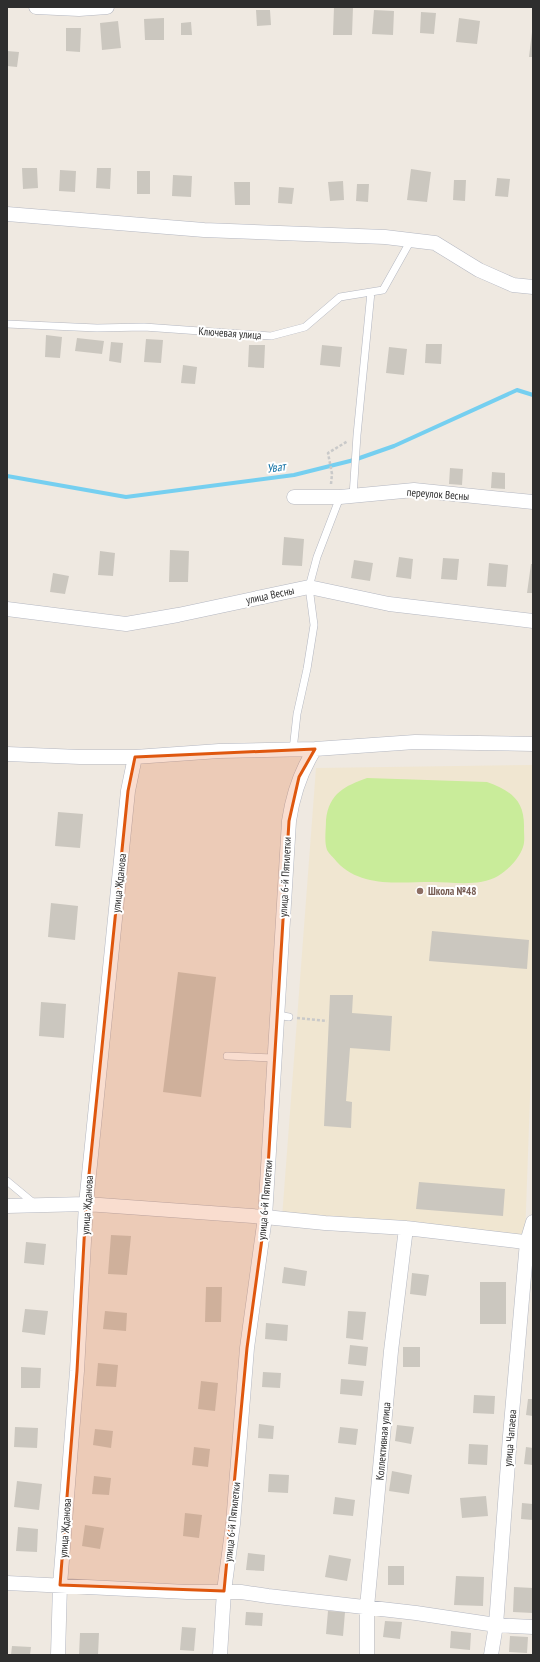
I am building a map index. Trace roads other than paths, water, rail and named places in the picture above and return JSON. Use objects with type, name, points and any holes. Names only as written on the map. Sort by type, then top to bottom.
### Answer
[{"type":"street","points":[[36,7],[79,9],[107,7]]},
{"type":"street","points":[[7,214],[204,230],[385,237],[434,243],[479,270],[513,285],[533,287]]},
{"type":"street","name":"переулок Весны","points":[[294,497],[346,497],[414,490],[533,502]]},
{"type":"street","name":"улица Весны","points":[[7,609],[126,624],[178,615],[309,586],[389,604],[533,621]]},
{"type":"street","points":[[7,754],[80,757],[135,757],[219,751],[315,749],[415,742],[533,744]]},
{"type":"street","name":"улица 6-й Пятилетки","points":[[220,1655],[224,1591],[233,1524],[247,1348],[264,1217],[274,1058],[283,1016],[289,821],[292,799],[299,777],[315,749]]},
{"type":"street","name":"улица Жданова","points":[[58,1655],[60,1585],[77,1371],[86,1204],[128,799],[135,757]]},
{"type":"street","points":[[7,1206],[86,1204],[406,1228],[530,1242]]},
{"type":"street","name":"улица Чапаева","points":[[491,1655],[496,1625],[510,1436],[533,1222]]},
{"type":"street","name":"Коллективная улица","points":[[367,1655],[367,1607],[391,1351],[406,1228]]},
{"type":"street","points":[[7,1583],[188,1592],[241,1592],[367,1607],[496,1625],[533,1627]]},
{"type":"lane","name":"Ключевая улица","points":[[7,324],[97,328],[144,327],[270,336],[305,327],[340,297],[383,290],[411,240]]},
{"type":"lane","points":[[293,750],[297,714],[307,669],[314,625],[309,586],[317,556],[346,497],[357,435],[371,292]]},
{"type":"lane","points":[[227,1056],[274,1058]]},
{"type":"lane","points":[[7,1181],[37,1205]]},
{"type":"waterway","name":"Уват","points":[[7,476],[126,497],[294,475],[354,460],[394,446],[517,390],[533,395]]},
{"type":"place","name":"Школа №48","points":[[420,891]]}]
